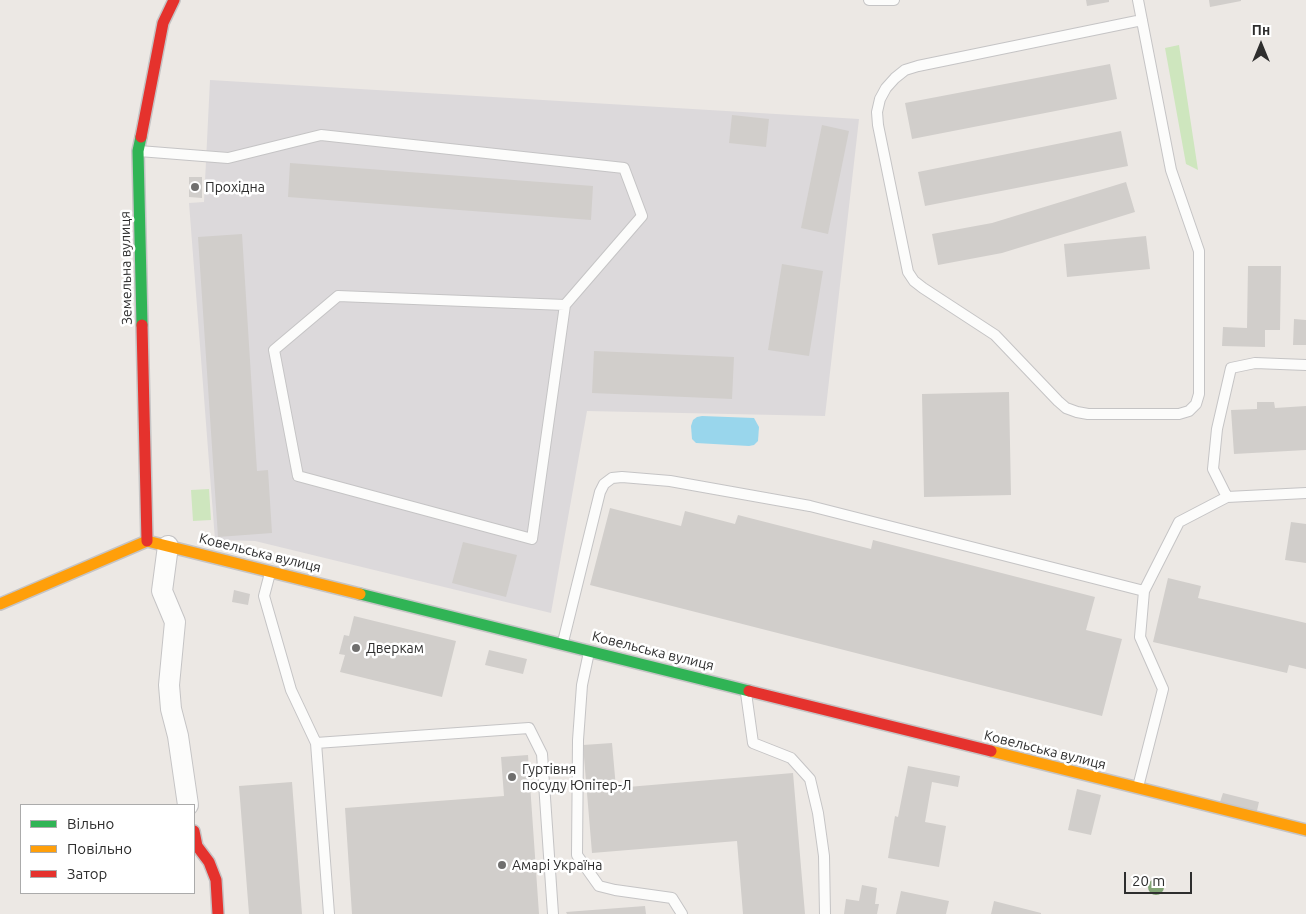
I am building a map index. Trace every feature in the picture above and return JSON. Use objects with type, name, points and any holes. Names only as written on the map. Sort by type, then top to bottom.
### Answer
[{"type":"street","name":"Земельна вулиця","points":[[147,541],[138,151],[163,23],[174,0]]},
{"type":"street","name":"Ковельська вулиця","points":[[147,541],[1306,830]]},
{"type":"street","points":[[0,604],[147,541]]},
{"type":"street","points":[[168,546],[162,591],[175,622],[169,684],[171,709],[178,736],[188,804]]},
{"type":"street","points":[[195,836],[197,846],[209,862],[216,880],[218,914]]},
{"type":"lane","points":[[869,0],[894,0]]},
{"type":"lane","points":[[1138,0],[1142,20],[1171,170],[1199,251],[1199,394],[1196,404],[1189,411],[1179,414],[1088,414],[1066,408],[996,334],[914,281],[908,272],[878,125],[878,112],[880,99],[886,88],[894,78],[906,70],[1142,20]]},
{"type":"lane","points":[[138,151],[228,158],[321,136],[624,168],[642,216],[565,305],[532,539],[298,476],[274,350],[338,296],[565,305]]},
{"type":"lane","points":[[1226,498],[1213,469],[1217,429],[1231,368],[1255,363],[1306,364]]},
{"type":"lane","points":[[562,644],[600,492],[604,484],[612,478],[622,477],[670,481],[810,506],[1144,591]]},
{"type":"lane","points":[[1138,788],[1163,689],[1140,637],[1144,591],[1179,522],[1226,498],[1306,493]]},
{"type":"lane","points":[[270,572],[264,596],[291,690],[316,743],[330,914]]},
{"type":"lane","points":[[589,651],[582,685],[578,731],[577,855],[599,886],[672,898],[682,914]]},
{"type":"lane","points":[[745,690],[753,743],[791,758],[810,779],[818,813],[824,856],[825,914]]},
{"type":"lane","points":[[316,743],[529,728],[542,754],[553,914]]},
{"type":"shaded area","points":[[210,80],[859,119],[825,416],[587,411],[551,613],[255,541],[215,540],[189,203],[204,202]]},
{"type":"green space","points":[[1179,45],[1198,170],[1186,164],[1165,48]]},
{"type":"green space","points":[[209,489],[211,520],[193,521],[191,490]]},
{"type":"water","points":[[702,416],[754,418],[759,427],[758,441],[754,445],[749,446],[696,443],[692,439],[691,426],[693,420]]},
{"type":"building","points":[[1086,0],[1109,0],[1109,2],[1087,6]]},
{"type":"building","points":[[1209,0],[1241,0],[1241,1],[1210,7]]},
{"type":"building","points":[[1110,64],[1117,99],[912,139],[905,103]]},
{"type":"building","points":[[732,115],[769,119],[766,147],[729,143]]},
{"type":"building","points":[[822,125],[849,131],[828,234],[801,228]]},
{"type":"building","points":[[1121,131],[1128,166],[925,206],[918,172]]},
{"type":"building","points":[[290,163],[593,186],[591,220],[288,197]]},
{"type":"building","name":"Прохідна","points":[[189,177],[202,177],[202,198],[189,197]]},
{"type":"building","points":[[1126,182],[1135,212],[1002,253],[938,265],[932,234],[992,223]]},
{"type":"building","points":[[242,234],[257,471],[268,470],[272,533],[218,537],[198,237]]},
{"type":"building","points":[[1146,236],[1150,269],[1067,277],[1064,244]]},
{"type":"building","points":[[782,264],[823,271],[809,356],[768,350]]},
{"type":"building","points":[[1248,266],[1281,266],[1280,330],[1265,330],[1265,347],[1222,346],[1223,327],[1247,328]]},
{"type":"building","points":[[1294,319],[1306,320],[1306,345],[1293,345]]},
{"type":"building","points":[[594,351],[734,357],[732,399],[592,393]]},
{"type":"building","points":[[1009,392],[1011,495],[924,497],[922,394]]},
{"type":"building","points":[[1257,402],[1274,402],[1275,408],[1306,406],[1306,450],[1234,454],[1231,410],[1257,409]]},
{"type":"building","points":[[610,508],[681,526],[685,511],[735,524],[738,515],[871,549],[873,540],[1095,597],[1086,630],[1122,639],[1102,716],[590,585]]},
{"type":"building","points":[[1291,522],[1306,524],[1306,563],[1285,560]]},
{"type":"building","points":[[463,542],[517,555],[506,597],[452,583]]},
{"type":"building","points":[[1168,578],[1201,586],[1198,598],[1306,623],[1306,669],[1289,665],[1287,673],[1153,642]]},
{"type":"building","points":[[234,590],[250,594],[248,605],[232,602]]},
{"type":"building","points":[[354,616],[456,641],[442,697],[340,672],[345,655],[339,654],[344,635],[349,636]]},
{"type":"building","points":[[489,650],[527,659],[523,674],[485,665]]},
{"type":"building","points":[[612,743],[616,788],[793,773],[805,914],[743,914],[737,841],[592,853],[583,745]]},
{"type":"building","points":[[528,755],[539,914],[352,914],[345,808],[504,796],[501,757]]},
{"type":"building","points":[[908,766],[960,776],[958,787],[932,782],[925,822],[946,826],[939,867],[888,858],[895,816],[898,817]]},
{"type":"building","points":[[292,782],[302,914],[249,914],[239,786]]},
{"type":"building","points":[[1077,789],[1101,795],[1091,835],[1068,830]]},
{"type":"building","points":[[1223,793],[1259,802],[1256,815],[1219,805]]},
{"type":"building","points":[[862,885],[877,888],[875,904],[879,904],[877,914],[844,914],[846,899],[859,901]]},
{"type":"building","points":[[901,891],[949,901],[946,914],[896,914]]},
{"type":"building","points":[[994,901],[1041,913],[1041,914],[991,914]]},
{"type":"building","points":[[645,906],[646,914],[567,914],[566,912]]},
{"type":"traffic: fast","points":[[141,137],[138,151],[142,325]]},
{"type":"traffic: fast","points":[[360,594],[749,691]]},
{"type":"traffic: slow","points":[[0,604],[147,541],[360,594]]},
{"type":"traffic: slow","points":[[991,751],[1306,830]]},
{"type":"traffic: jam","points":[[141,137],[163,23],[174,0]]},
{"type":"traffic: jam","points":[[142,325],[147,541]]},
{"type":"traffic: jam","points":[[749,691],[991,751]]},
{"type":"traffic: jam","points":[[195,836],[197,846],[209,862],[216,880],[218,914]]},
{"type":"place","name":"Прохідна","points":[[195,187]]},
{"type":"place","name":"Дверкам","points":[[356,648]]},
{"type":"place","name":"Гуртівня посуду Юпітер-Л","points":[[512,777]]},
{"type":"place","name":"Амарі Україна","points":[[502,865]]}]
